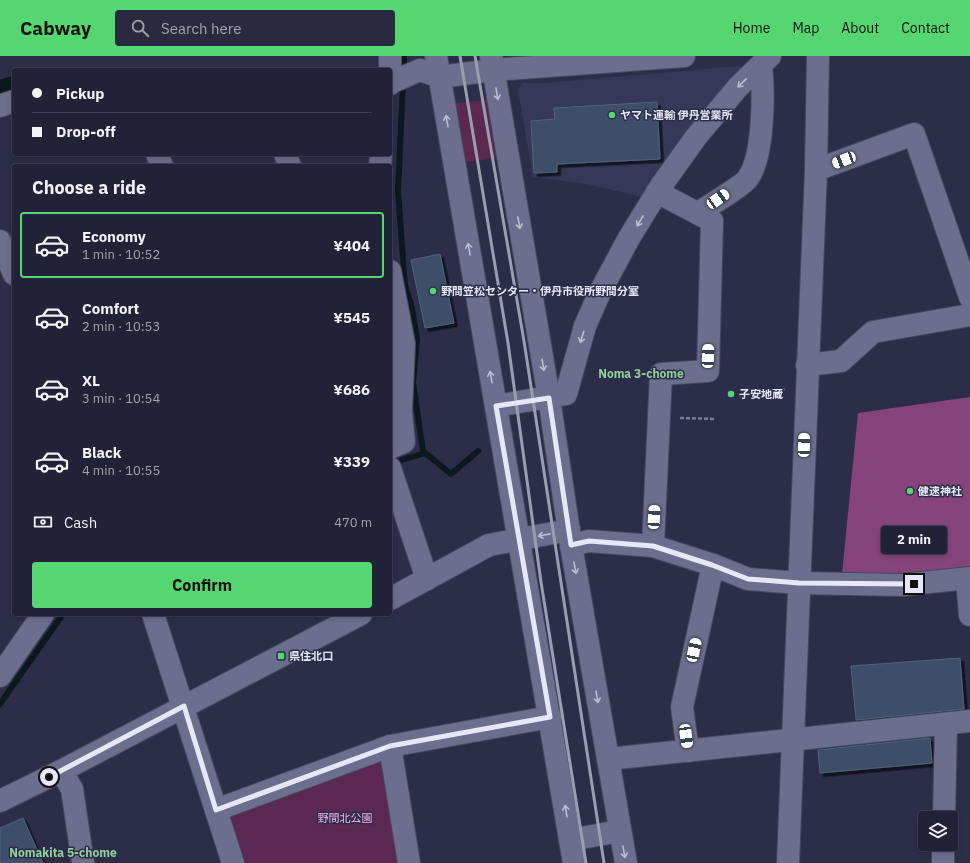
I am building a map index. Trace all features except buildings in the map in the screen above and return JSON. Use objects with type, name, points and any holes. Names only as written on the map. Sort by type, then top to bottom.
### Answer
[{"type":"street","points":[[390,56],[397,81],[420,70],[438,66],[684,56]]},
{"type":"street","points":[[788,863],[816,170],[818,56]]},
{"type":"street","points":[[496,406],[566,394],[586,326],[600,292],[657,192],[719,108],[765,61]]},
{"type":"street","points":[[698,213],[748,178],[756,157],[761,133],[765,61]]},
{"type":"street","points":[[492,63],[549,398],[570,537],[626,863]]},
{"type":"street","points":[[438,66],[574,863]]},
{"type":"street","points":[[0,106],[12,102]]},
{"type":"street","points":[[816,170],[914,134],[970,297]]},
{"type":"street","points":[[653,546],[661,374],[708,371],[712,221],[657,192]]},
{"type":"street","points":[[0,241],[12,269]]},
{"type":"street","points":[[392,281],[404,344],[401,411],[397,445]]},
{"type":"street","points":[[807,374],[841,361],[873,332],[970,314]]},
{"type":"street","points":[[392,419],[397,445]]},
{"type":"street","points":[[392,474],[427,579]]},
{"type":"street","points":[[392,598],[490,546],[519,540],[570,537],[589,541],[653,546],[712,565],[748,579],[799,583],[901,585],[968,578],[970,615]]},
{"type":"street","points":[[688,751],[682,707],[712,565]]},
{"type":"street","points":[[0,676],[42,616]]},
{"type":"street","points":[[154,616],[184,706],[233,863]]},
{"type":"street","points":[[0,801],[62,771],[357,616]]},
{"type":"street","points":[[216,810],[390,746],[550,717]]},
{"type":"street","points":[[608,758],[970,721]]},
{"type":"street","points":[[944,811],[946,724]]},
{"type":"street","points":[[390,746],[409,863]]},
{"type":"street","points":[[62,771],[72,789],[83,863]]},
{"type":"street","points":[[570,840],[620,831]]},
{"type":"street","points":[[943,851],[943,863]]},
{"type":"path","points":[[739,396],[769,393],[807,374]]},
{"type":"path","points":[[660,417],[716,419]]},
{"type":"shaded area","name":"ヤマト運輸 伊丹営業所","points":[[741,66],[742,70],[685,134],[649,183],[642,197],[587,184],[533,177],[518,90],[523,83],[546,83]]},
{"type":"shaded area","name":"健速神社","points":[[970,397],[970,569],[905,576],[842,574],[858,413]]},
{"type":"green space","points":[[487,100],[498,158],[465,162],[455,103]]},
{"type":"green space","name":"野間北公園","points":[[374,760],[382,763],[399,863],[245,863],[231,819],[235,812]]},
{"type":"waterway","points":[[404,56],[404,72]]},
{"type":"waterway","points":[[403,82],[398,191],[405,286],[412,308],[417,340],[413,383],[423,451],[451,474],[478,451]]},
{"type":"waterway","points":[[0,91],[12,88]]},
{"type":"waterway","points":[[392,463],[425,453]]},
{"type":"waterway","points":[[0,704],[62,616]]},
{"type":"railway","points":[[460,56],[508,343],[541,582],[586,863]]},
{"type":"railway","points":[[475,56],[524,341],[604,863]]},
{"type":"place","name":"ヤマト運輸 伊丹営業所","points":[[612,115]]},
{"type":"place","name":"野間笠松センター・伊丹市役所野間分室","points":[[433,291]]},
{"type":"place","name":"子安地蔵","points":[[731,394]]},
{"type":"place","name":"健速神社","points":[[910,491]]},
{"type":"place","name":"県住北口","points":[[281,656]]},
{"type":"district","name":"Noma 3-chome","points":[[641,373]]},
{"type":"district","name":"Nomakita 5-chome","points":[[63,852]]},
{"type":"route","points":[[49,777],[184,706],[216,810],[390,746],[550,717],[496,406],[549,398],[571,545],[589,541],[653,546],[712,565],[748,579],[799,583],[914,584]]}]
